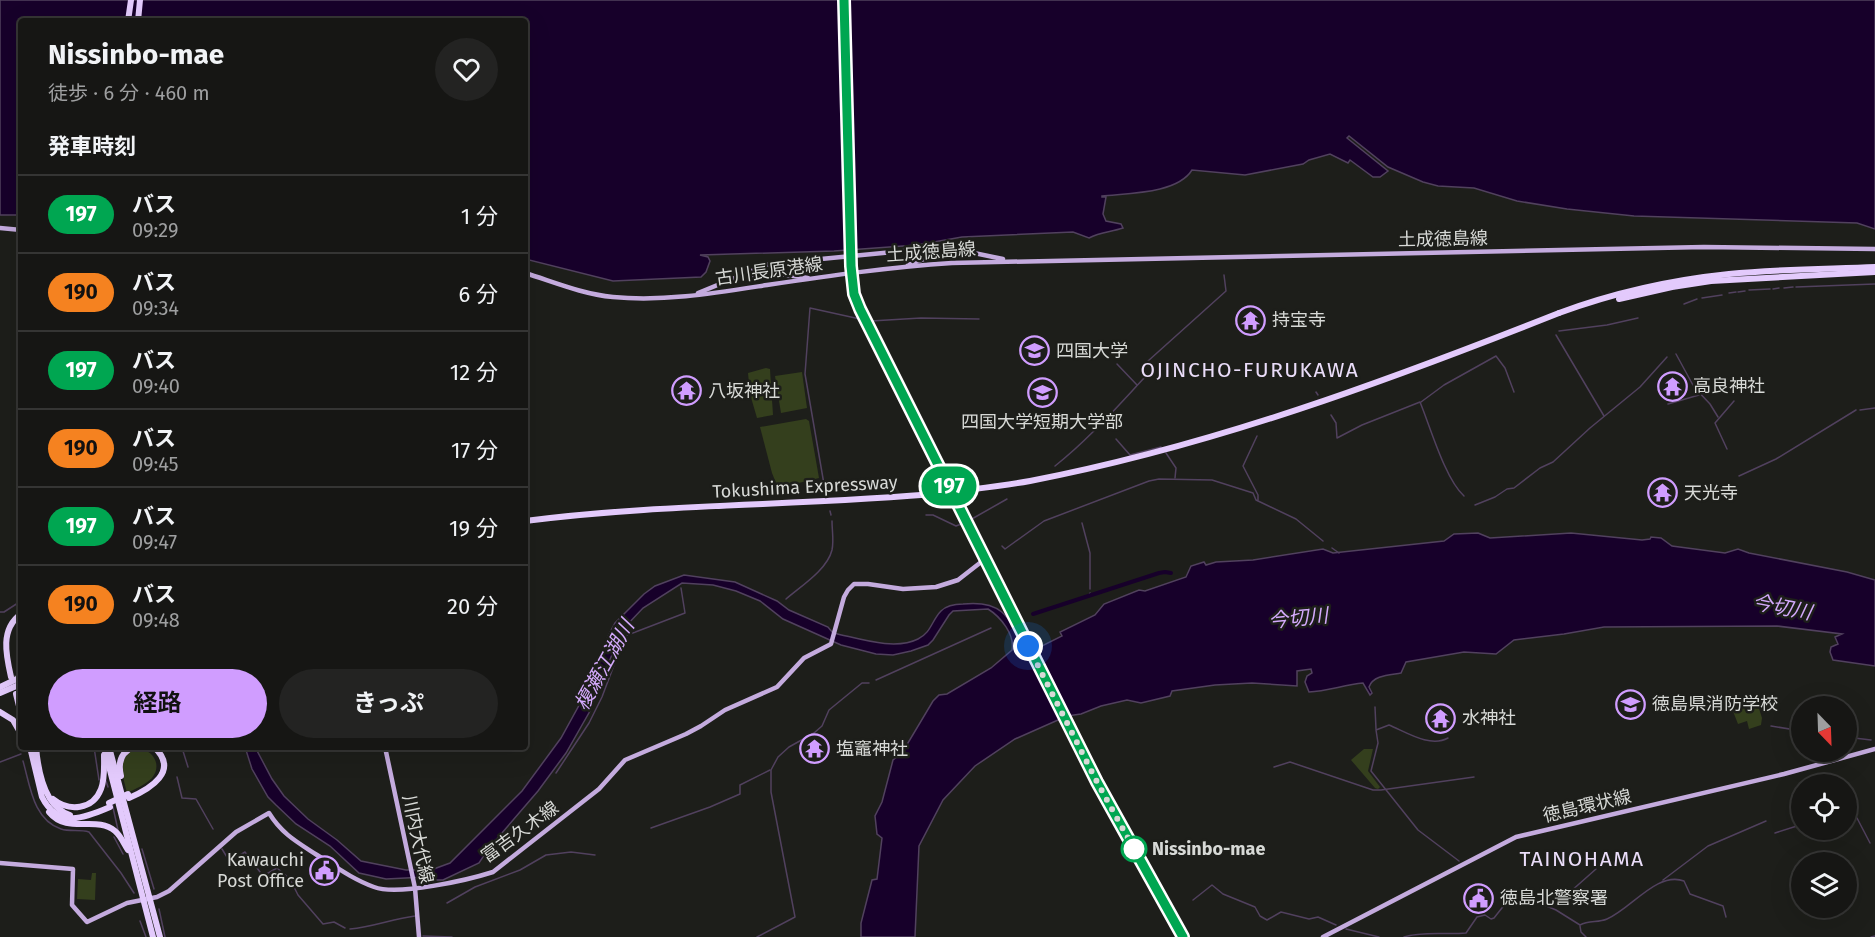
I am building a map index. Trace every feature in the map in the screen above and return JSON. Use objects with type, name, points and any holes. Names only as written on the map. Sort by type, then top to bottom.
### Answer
[{"type":"highway","points":[[128,18],[131,0]]},
{"type":"highway","points":[[138,18],[140,0]]},
{"type":"highway","name":"Tokushima Expressway","points":[[528,521],[625,512],[944,494],[1027,482],[1207,438],[1355,391],[1561,313],[1630,292],[1710,276],[1875,267]]},
{"type":"highway","name":"Tokushima Expressway","points":[[1561,313],[1692,284],[1875,272]]},
{"type":"highway","points":[[16,676],[5,643],[11,623],[18,617]]},
{"type":"highway","points":[[16,676],[9,651],[10,637],[14,625],[18,622]]},
{"type":"highway","points":[[0,687],[16,676]]},
{"type":"highway","points":[[0,694],[18,691]]},
{"type":"highway","points":[[0,712],[13,720],[18,729]]},
{"type":"highway","points":[[33,750],[42,797],[50,813],[61,822],[73,825],[100,825],[113,830],[133,859]]},
{"type":"highway","points":[[47,792],[63,805],[77,807],[90,803],[102,788],[106,750]]},
{"type":"highway","points":[[106,750],[133,859],[160,937]]},
{"type":"highway","points":[[107,750],[121,791],[147,899],[153,937]]},
{"type":"highway","points":[[121,791],[120,761],[128,750]]},
{"type":"highway","points":[[129,796],[148,784],[158,772],[159,762],[149,750]]},
{"type":"highway","points":[[45,804],[58,814],[72,819],[87,817],[150,788],[160,778],[163,763],[157,750]]},
{"type":"highway","points":[[35,759],[47,792],[60,810],[68,814],[86,814],[110,805]]},
{"type":"main road","points":[[844,0],[851,266],[854,294],[1102,791],[1183,937]]},
{"type":"main road","points":[[0,228],[18,229]]},
{"type":"main road","name":"土成徳島線","points":[[852,273],[906,267],[1011,261],[1704,247],[1875,249]]},
{"type":"main road","points":[[906,267],[951,248]]},
{"type":"main road","name":"土成徳島線","points":[[853,255],[951,248],[1011,261]]},
{"type":"main road","name":"古川長原港線","points":[[690,296],[759,271],[764,266],[853,255]]},
{"type":"main road","points":[[764,266],[763,270],[768,273]]},
{"type":"main road","points":[[759,271],[810,279]]},
{"type":"main road","name":"古川長原港線","points":[[528,274],[600,295],[634,298],[690,296],[852,273]]},
{"type":"main road","name":"富吉久木線","points":[[0,863],[73,868],[72,905],[87,922],[127,903],[169,891],[236,832],[269,813],[280,829],[290,838],[345,874],[382,889],[415,888],[494,872],[599,789],[625,760],[686,734],[725,710],[777,687],[798,663],[831,644],[844,597],[854,584],[903,589],[936,587],[958,580],[986,559]]},
{"type":"main road","name":"徳島環状線","points":[[1323,937],[1516,837],[1784,774],[1875,749]]},
{"type":"main road","name":"川内大代線","points":[[386,750],[415,888],[419,937]]},
{"type":"green space","points":[[770,369],[773,415],[757,418],[750,394],[748,373]]},
{"type":"green space","points":[[802,372],[807,408],[781,413],[775,376]]},
{"type":"green space","points":[[806,419],[809,421],[819,478],[778,488],[760,427]]},
{"type":"green space","points":[[1755,696],[1762,718],[1761,725],[1749,729],[1747,721],[1738,724],[1729,701]]},
{"type":"green space","points":[[1364,749],[1373,749],[1368,771],[1380,787],[1378,789],[1351,760]]},
{"type":"green space","points":[[134,750],[147,751],[154,758],[156,767],[152,778],[127,793],[122,768],[123,762]]},
{"type":"green space","points":[[92,873],[96,873],[95,900],[77,899],[78,879],[91,880]]},
{"type":"water","points":[[0,0],[1875,0],[1875,229],[1857,223],[1634,216],[1517,201],[1474,188],[1438,186],[1423,182],[1388,167],[1349,136],[1347,138],[1388,171],[1380,177],[1373,177],[1350,160],[1348,163],[1330,154],[1303,164],[1245,175],[1192,170],[1185,178],[1164,188],[1102,196],[1106,197],[1103,214],[1106,221],[1121,224],[1123,228],[1089,238],[1073,232],[962,237],[917,245],[834,251],[700,255],[708,257],[710,261],[706,272],[701,277],[613,281],[528,260],[528,18],[18,18],[18,215],[0,215]]},
{"type":"water","points":[[1478,533],[1490,538],[1571,533],[1642,540],[1651,537],[1661,538],[1672,546],[1725,553],[1738,549],[1875,580],[1875,666],[1833,660],[1831,647],[1838,644],[1835,637],[1842,634],[1777,626],[1604,627],[1514,640],[1496,654],[1464,652],[1406,662],[1401,673],[1382,676],[1374,680],[1369,687],[1372,693],[1370,695],[1363,683],[1309,692],[1305,682],[1307,676],[1312,673],[1311,669],[1297,671],[1297,686],[1252,683],[1215,685],[1172,691],[1170,696],[1141,703],[1127,700],[1101,706],[1081,714],[1067,716],[1015,739],[975,766],[943,800],[919,846],[915,937],[861,937],[861,923],[872,880],[877,879],[882,838],[877,834],[875,816],[882,802],[893,760],[902,753],[933,701],[939,695],[947,694],[991,668],[1012,650],[1011,638],[1006,627],[988,609],[953,611],[928,645],[893,655],[876,654],[841,645],[783,619],[760,601],[736,591],[713,585],[682,583],[643,608],[626,626],[618,639],[590,711],[566,753],[538,791],[479,863],[443,880],[425,877],[386,879],[359,873],[330,846],[296,824],[268,797],[252,769],[246,750],[257,750],[284,796],[308,819],[361,861],[406,870],[431,870],[450,863],[522,791],[561,738],[588,689],[615,623],[655,586],[684,575],[735,582],[828,627],[833,633],[887,644],[918,639],[929,630],[935,618],[948,606],[976,603],[986,605],[1002,612],[1008,618],[1024,647],[1034,650],[1062,636],[1060,632],[1095,615],[1104,604],[1139,590],[1145,591],[1186,577],[1191,566],[1204,562],[1206,565],[1323,549],[1333,553],[1444,541],[1454,534]]},
{"type":"waterway","points":[[1055,466],[1090,435],[1145,377],[1143,373],[1148,361],[1226,291],[1224,275]]},
{"type":"waterway","points":[[1796,287],[1875,284]]},
{"type":"waterway","points":[[1784,288],[1793,287]]},
{"type":"waterway","points":[[1773,289],[1779,288]]},
{"type":"waterway","points":[[1749,290],[1770,289]]},
{"type":"waterway","points":[[1738,292],[1745,291]]},
{"type":"waterway","points":[[1729,293],[1736,292]]},
{"type":"waterway","points":[[1702,298],[1722,295]]},
{"type":"waterway","points":[[1684,304],[1697,299]]},
{"type":"waterway","points":[[825,490],[805,374],[810,308],[860,319]]},
{"type":"waterway","points":[[871,321],[921,318],[979,319]]},
{"type":"waterway","points":[[1559,331],[1607,325],[1638,318]]},
{"type":"waterway","points":[[1556,335],[1604,416]]},
{"type":"waterway","points":[[1676,354],[1694,387],[1710,404],[1718,417]]},
{"type":"waterway","points":[[1421,402],[1444,385],[1496,356],[1505,368],[1514,392]]},
{"type":"waterway","points":[[1475,505],[1507,489],[1514,488],[1540,468],[1553,462],[1640,387],[1667,357]]},
{"type":"waterway","points":[[1117,364],[1137,385]]},
{"type":"waterway","points":[[1668,404],[1699,395]]},
{"type":"waterway","points":[[1727,449],[1715,423],[1734,401]]},
{"type":"waterway","points":[[1331,415],[1336,423],[1337,438],[1362,425],[1420,402],[1444,465],[1464,496]]},
{"type":"waterway","points":[[1860,410],[1875,408]]},
{"type":"waterway","points":[[1739,476],[1776,459],[1856,410]]},
{"type":"waterway","points":[[1257,436],[1243,466],[1258,495],[1258,500]]},
{"type":"waterway","points":[[1116,439],[1130,455],[1161,447]]},
{"type":"waterway","points":[[1166,453],[1176,468],[1175,478]]},
{"type":"waterway","points":[[1002,546],[1005,549],[1044,521],[1159,479],[1212,480],[1253,493],[1256,500],[1296,519],[1323,541]]},
{"type":"waterway","points":[[970,520],[1007,499]]},
{"type":"waterway","points":[[830,511],[831,515]]},
{"type":"waterway","points":[[926,515],[933,515],[956,526],[964,523]]},
{"type":"waterway","points":[[786,599],[825,564],[833,547],[832,521]]},
{"type":"waterway","points":[[1082,523],[1090,553],[1090,589]]},
{"type":"waterway","points":[[1332,548],[1339,553]]},
{"type":"waterway","points":[[1033,614],[1159,573],[1171,573]]},
{"type":"waterway","name":"榎瀬江湖川","points":[[556,773],[589,723],[602,697],[625,636],[685,613],[681,588]]},
{"type":"waterway","points":[[0,612],[18,603]]},
{"type":"waterway","points":[[876,680],[991,628]]},
{"type":"waterway","points":[[757,937],[795,917],[771,792],[771,770],[778,757],[789,747],[822,726],[829,710],[862,683],[869,683]]},
{"type":"waterway","points":[[1375,707],[1376,729]]},
{"type":"waterway","points":[[1448,738],[1441,741],[1426,740],[1389,725],[1376,730],[1378,743],[1371,771],[1418,830],[1459,861]]},
{"type":"waterway","points":[[1771,726],[1791,729]]},
{"type":"waterway","points":[[1857,738],[1871,740]]},
{"type":"waterway","points":[[94,750],[99,780]]},
{"type":"waterway","points":[[183,751],[188,767]]},
{"type":"waterway","points":[[0,762],[21,754]]},
{"type":"waterway","points":[[23,761],[34,801],[44,818],[61,829],[89,832],[134,893]]},
{"type":"waterway","points":[[1274,767],[1290,762],[1373,790],[1474,777]]},
{"type":"waterway","points":[[651,828],[740,794],[740,785],[770,770]]},
{"type":"waterway","points":[[177,777],[182,798],[196,799],[213,829]]},
{"type":"waterway","points":[[106,781],[108,787]]},
{"type":"waterway","points":[[112,803],[118,830]]},
{"type":"waterway","points":[[1857,818],[1870,843]]},
{"type":"waterway","points":[[1663,880],[1708,846],[1766,821]]},
{"type":"waterway","points":[[1775,833],[1791,828]]},
{"type":"waterway","points":[[114,837],[123,854]]},
{"type":"waterway","points":[[142,849],[154,889]]},
{"type":"waterway","points":[[222,849],[230,862]]},
{"type":"waterway","points":[[232,860],[245,852],[263,876],[277,868],[290,879],[298,895],[323,924],[334,922],[345,928]]},
{"type":"waterway","points":[[447,903],[475,887],[520,870],[546,855],[571,852],[595,855]]},
{"type":"waterway","points":[[1542,904],[1570,892],[1596,869]]},
{"type":"waterway","points":[[1532,897],[1580,925],[1607,919],[1654,886],[1674,879],[1684,881],[1690,894],[1723,906],[1726,917]]},
{"type":"waterway","points":[[1193,900],[1212,885],[1223,894],[1255,907],[1260,916],[1267,920],[1281,912],[1309,919],[1318,917],[1336,925]]},
{"type":"waterway","points":[[1404,937],[1418,934],[1466,933],[1477,917],[1485,915],[1491,919],[1494,918],[1513,894]]},
{"type":"waterway","points":[[159,909],[165,937]]},
{"type":"waterway","points":[[350,929],[415,916]]},
{"type":"waterway","points":[[140,921],[146,937]]},
{"type":"waterway","points":[[1580,926],[1581,932],[1586,937]]},
{"type":"waterway","points":[[1346,929],[1379,937]]},
{"type":"waterway","points":[[423,936],[452,937]]},
{"type":"waterway","points":[[1871,937],[1875,936]]},
{"type":"tunnel","points":[[15,675],[18,686]]},
{"type":"bus line","name":"197","points":[[844,0],[851,266],[854,294],[1097,782],[1183,937]]},
{"type":"place","name":"持宝寺","points":[[1251,320]]},
{"type":"place","name":"四国大学","points":[[1035,351]]},
{"type":"place","name":"高良神社","points":[[1672,386]]},
{"type":"place","name":"八坂神社","points":[[687,391]]},
{"type":"place","name":"四国大学短期大学部","points":[[1042,393]]},
{"type":"place","name":"天光寺","points":[[1663,493]]},
{"type":"place","name":"徳島県消防学校","points":[[1631,704]]},
{"type":"place","name":"水神社","points":[[1441,718]]},
{"type":"place","name":"塩竈神社","points":[[815,749]]},
{"type":"place","name":"Nissinbo-mae","points":[[1134,849]]},
{"type":"place","name":"Kawauchi Post Office","points":[[325,870]]},
{"type":"place","name":"徳島北警察署","points":[[1479,898]]},
{"type":"district","name":"OJINCHO-FURUKAWA","points":[[1250,370]]},
{"type":"district","name":"TAINOHAMA","points":[[1582,859]]},
{"type":"route","points":[[1028,646],[1134,849]]},
{"type":"water label","name":"今切川","points":[[1782,607]]},
{"type":"water label","name":"今切川","points":[[1298,618]]}]
